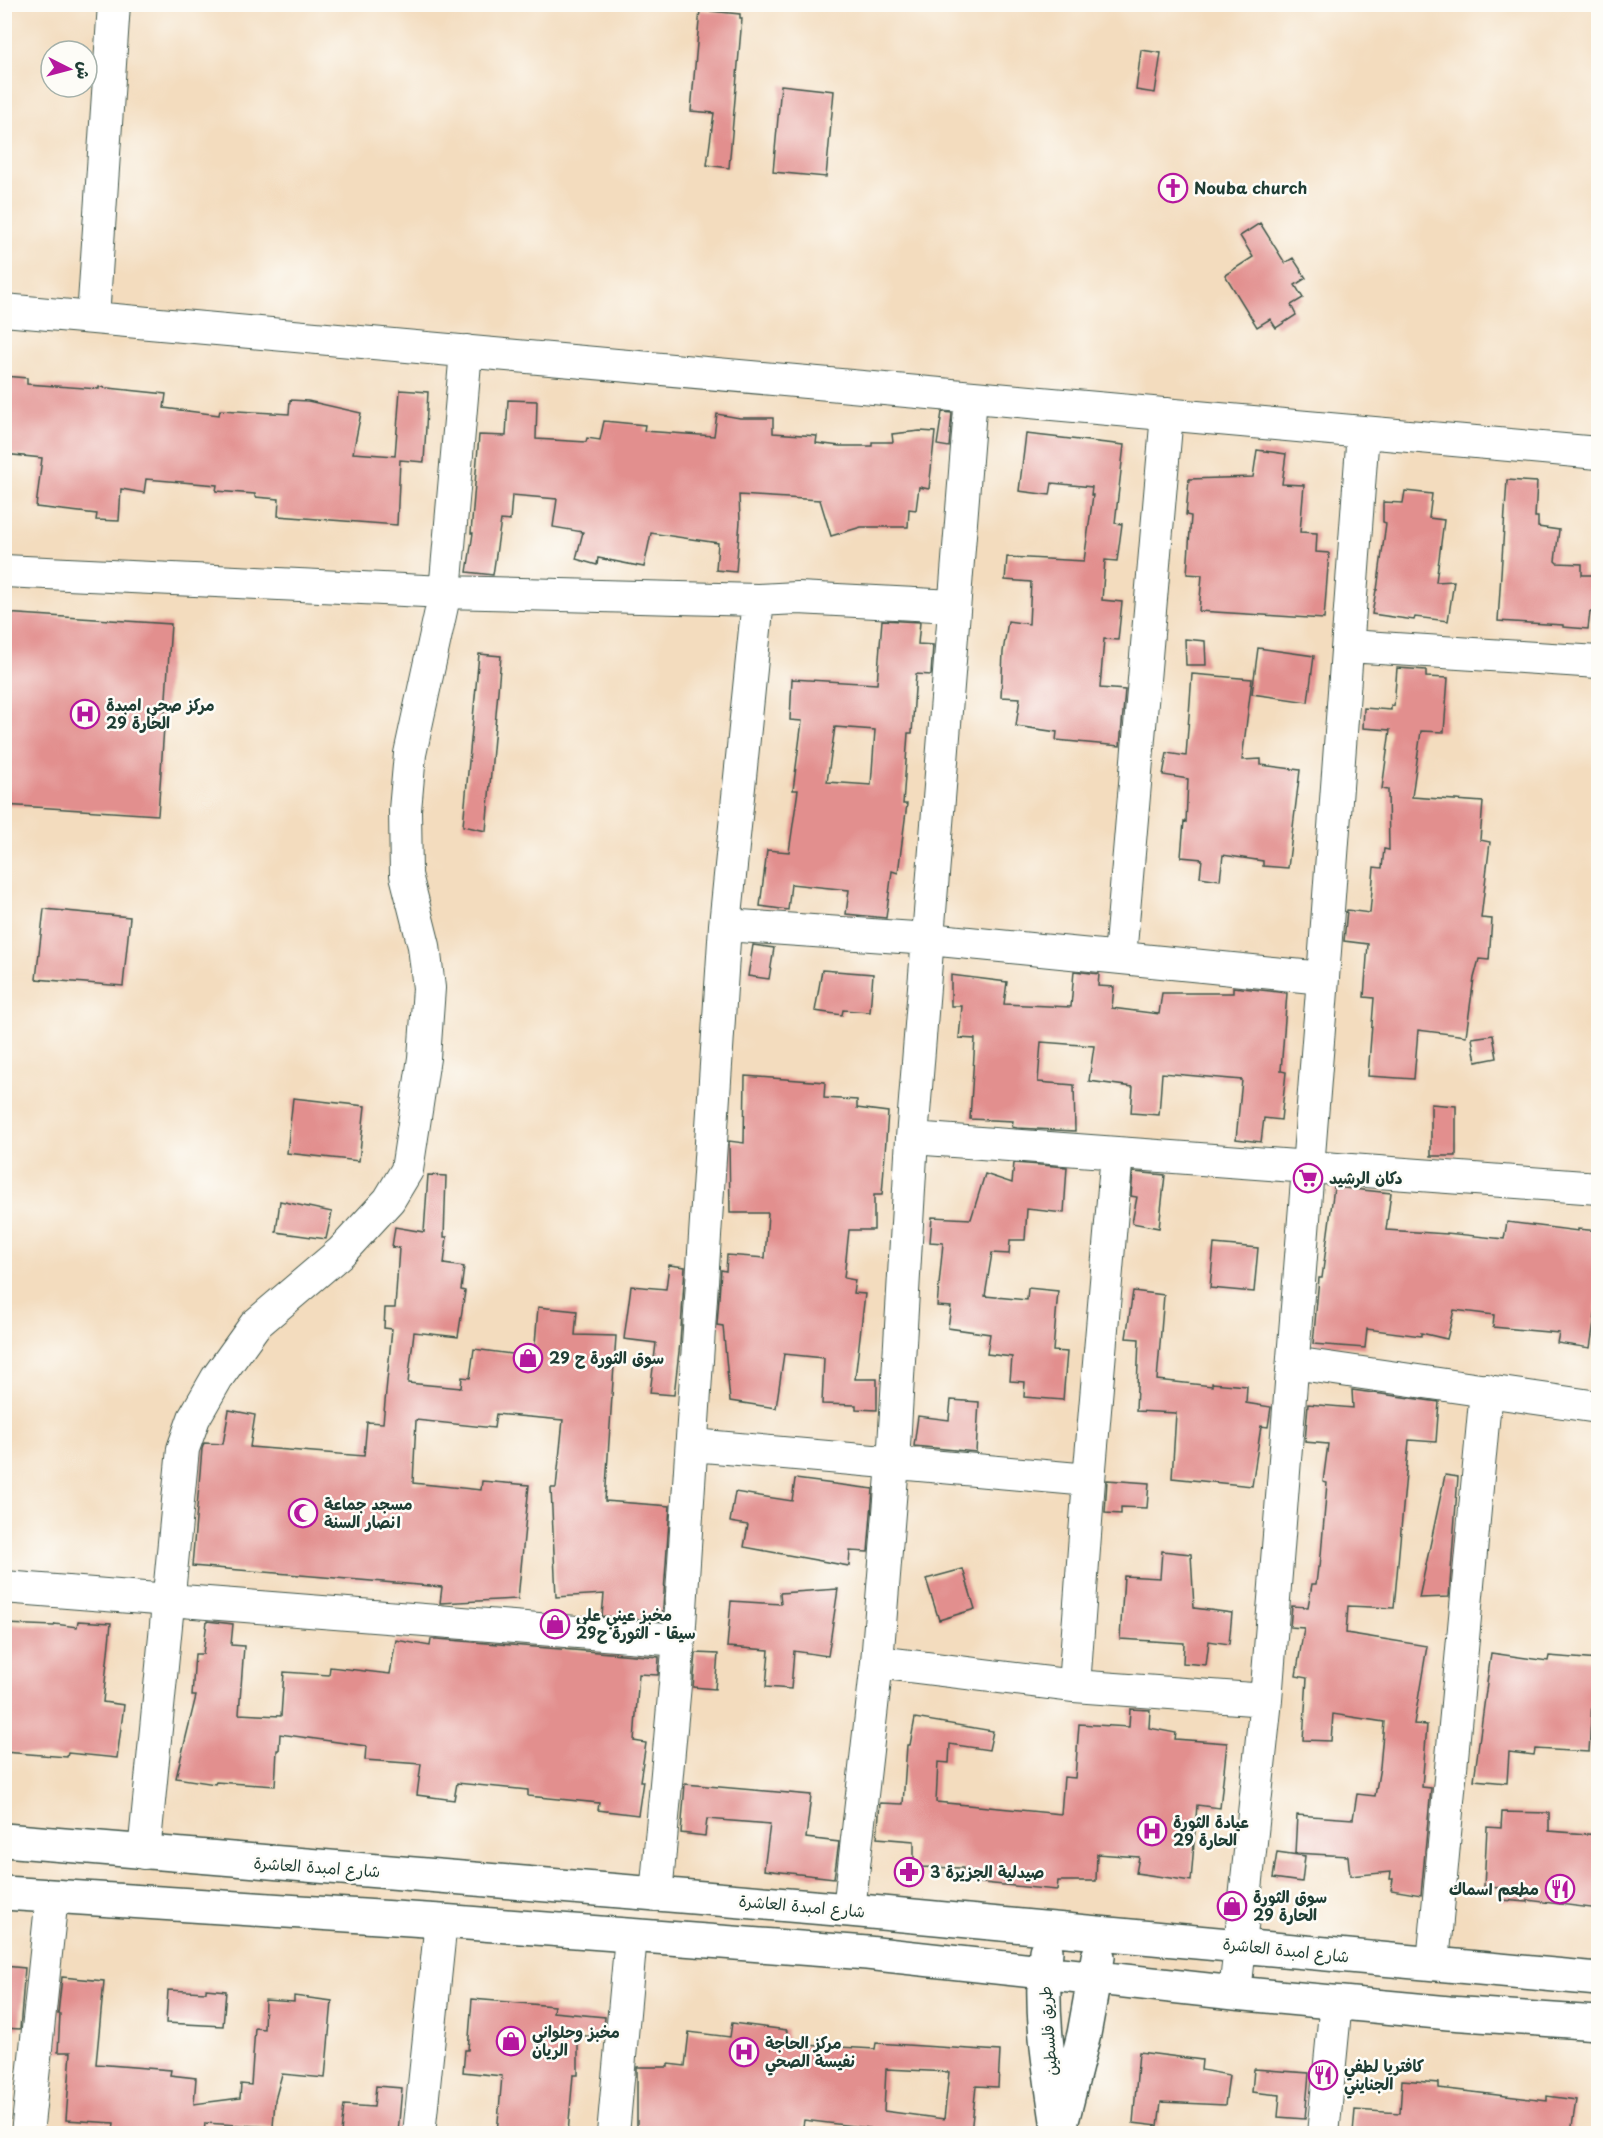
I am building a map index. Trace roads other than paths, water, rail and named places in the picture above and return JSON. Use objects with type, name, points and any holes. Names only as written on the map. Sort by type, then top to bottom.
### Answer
[{"type":"main road","name":"شارع امبدة العاشرة","points":[[4,1840],[849,1910],[1599,1979]]},
{"type":"main road","points":[[4,1893],[441,1921],[867,1953],[1235,1993],[1449,2013],[1599,2023]]},
{"type":"main road","name":"طريق فلسطين","points":[[1049,1928],[1044,1972],[1045,2033],[1059,2133]]},
{"type":"main road","name":"طريق فلسطين","points":[[1059,2133],[1084,2034],[1095,1978],[1100,1933]]},
{"type":"street","points":[[93,318],[114,4]]},
{"type":"street","points":[[4,310],[1599,453]]},
{"type":"street","points":[[144,1853],[183,1449],[194,1418],[217,1378],[255,1325],[341,1252],[389,1200],[407,1170],[424,1058],[429,988],[424,946],[406,875],[405,810],[410,754],[445,592],[466,351]]},
{"type":"street","points":[[849,1910],[877,1662],[893,1462],[912,1138],[971,397]]},
{"type":"street","points":[[1120,957],[1167,414]]},
{"type":"street","points":[[1235,1993],[1266,1700],[1363,432]]},
{"type":"street","points":[[4,571],[445,592],[758,600],[798,598],[954,606]]},
{"type":"street","points":[[656,1894],[680,1640],[725,925],[758,600]]},
{"type":"street","points":[[1348,646],[1599,662]]},
{"type":"street","points":[[725,925],[929,939],[1323,978]]},
{"type":"street","points":[[912,1138],[1599,1188]]},
{"type":"street","points":[[1074,1686],[1089,1480],[1118,1153]]},
{"type":"street","points":[[1293,1364],[1599,1407]]},
{"type":"street","points":[[1433,1963],[1486,1390]]},
{"type":"street","points":[[693,1445],[1089,1480]]},
{"type":"street","points":[[4,1587],[680,1640]]},
{"type":"street","points":[[877,1662],[1074,1686],[1266,1700]]},
{"type":"street","points":[[27,2133],[52,1896]]},
{"type":"street","points":[[419,2133],[441,1921]]},
{"type":"street","points":[[613,2133],[631,1936]]},
{"type":"street","points":[[1323,2133],[1336,2002]]},
{"type":"place","name":"Nouba church","points":[[1173,188]]},
{"type":"place","name":"مركز صحي امبدة الحارة 29","points":[[85,714]]},
{"type":"place","name":"دكان الرشيد","points":[[1308,1178]]},
{"type":"place","name":"سوق الثورة ح 29","points":[[528,1358]]},
{"type":"place","name":"مسجد جماعة انصار السنة","points":[[303,1513]]},
{"type":"place","name":"مخبز عيني على سيقا - الثورة ح29","points":[[555,1624]]},
{"type":"place","name":"عيادة الثورة الحارة 29","points":[[1152,1831]]},
{"type":"place","name":"صيدلية الجزيرة 3","points":[[909,1872]]},
{"type":"place","name":"مطعم اسماك","points":[[1560,1889]]},
{"type":"place","name":"سوق الثورة الحارة 29","points":[[1232,1906]]},
{"type":"place","name":"مخبز وحلواني الريان","points":[[511,2041]]},
{"type":"place","name":"مركز الحاجة نفيسة الصحي","points":[[744,2052]]},
{"type":"place","name":"كافتريا لطفي الجنايني","points":[[1323,2075]]}]
